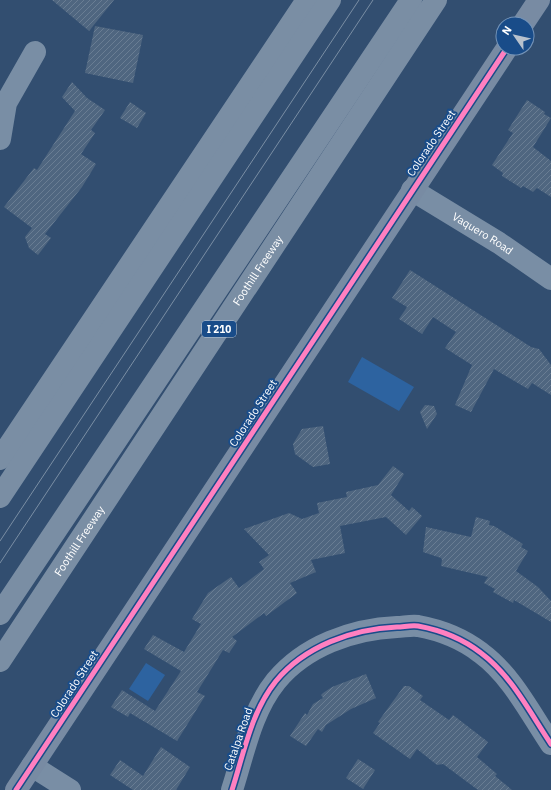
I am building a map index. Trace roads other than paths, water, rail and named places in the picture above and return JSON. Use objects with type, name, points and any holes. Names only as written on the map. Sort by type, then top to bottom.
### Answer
[{"type":"highway","points":[[0,459],[307,0]]},
{"type":"highway","points":[[0,497],[330,0]]},
{"type":"highway","points":[[0,614],[411,0]]},
{"type":"highway","name":"Foothill Freeway","points":[[1,660],[436,0]]},
{"type":"main road","points":[[528,16],[539,0]]},
{"type":"main road","name":"Colorado Street","points":[[16,790],[502,56]]},
{"type":"street","points":[[0,139],[3,102],[35,52]]},
{"type":"street","name":"Vaquero Road","points":[[412,190],[499,243],[551,279]]},
{"type":"street","name":"Catalpa Road","points":[[232,790],[256,714],[276,681],[306,654],[340,637],[378,628],[417,626],[451,635],[481,653],[504,675],[551,744]]},
{"type":"street","points":[[32,766],[70,790]]},
{"type":"tram line","points":[[0,541],[359,0]]},
{"type":"tram line","points":[[0,563],[373,0]]}]
